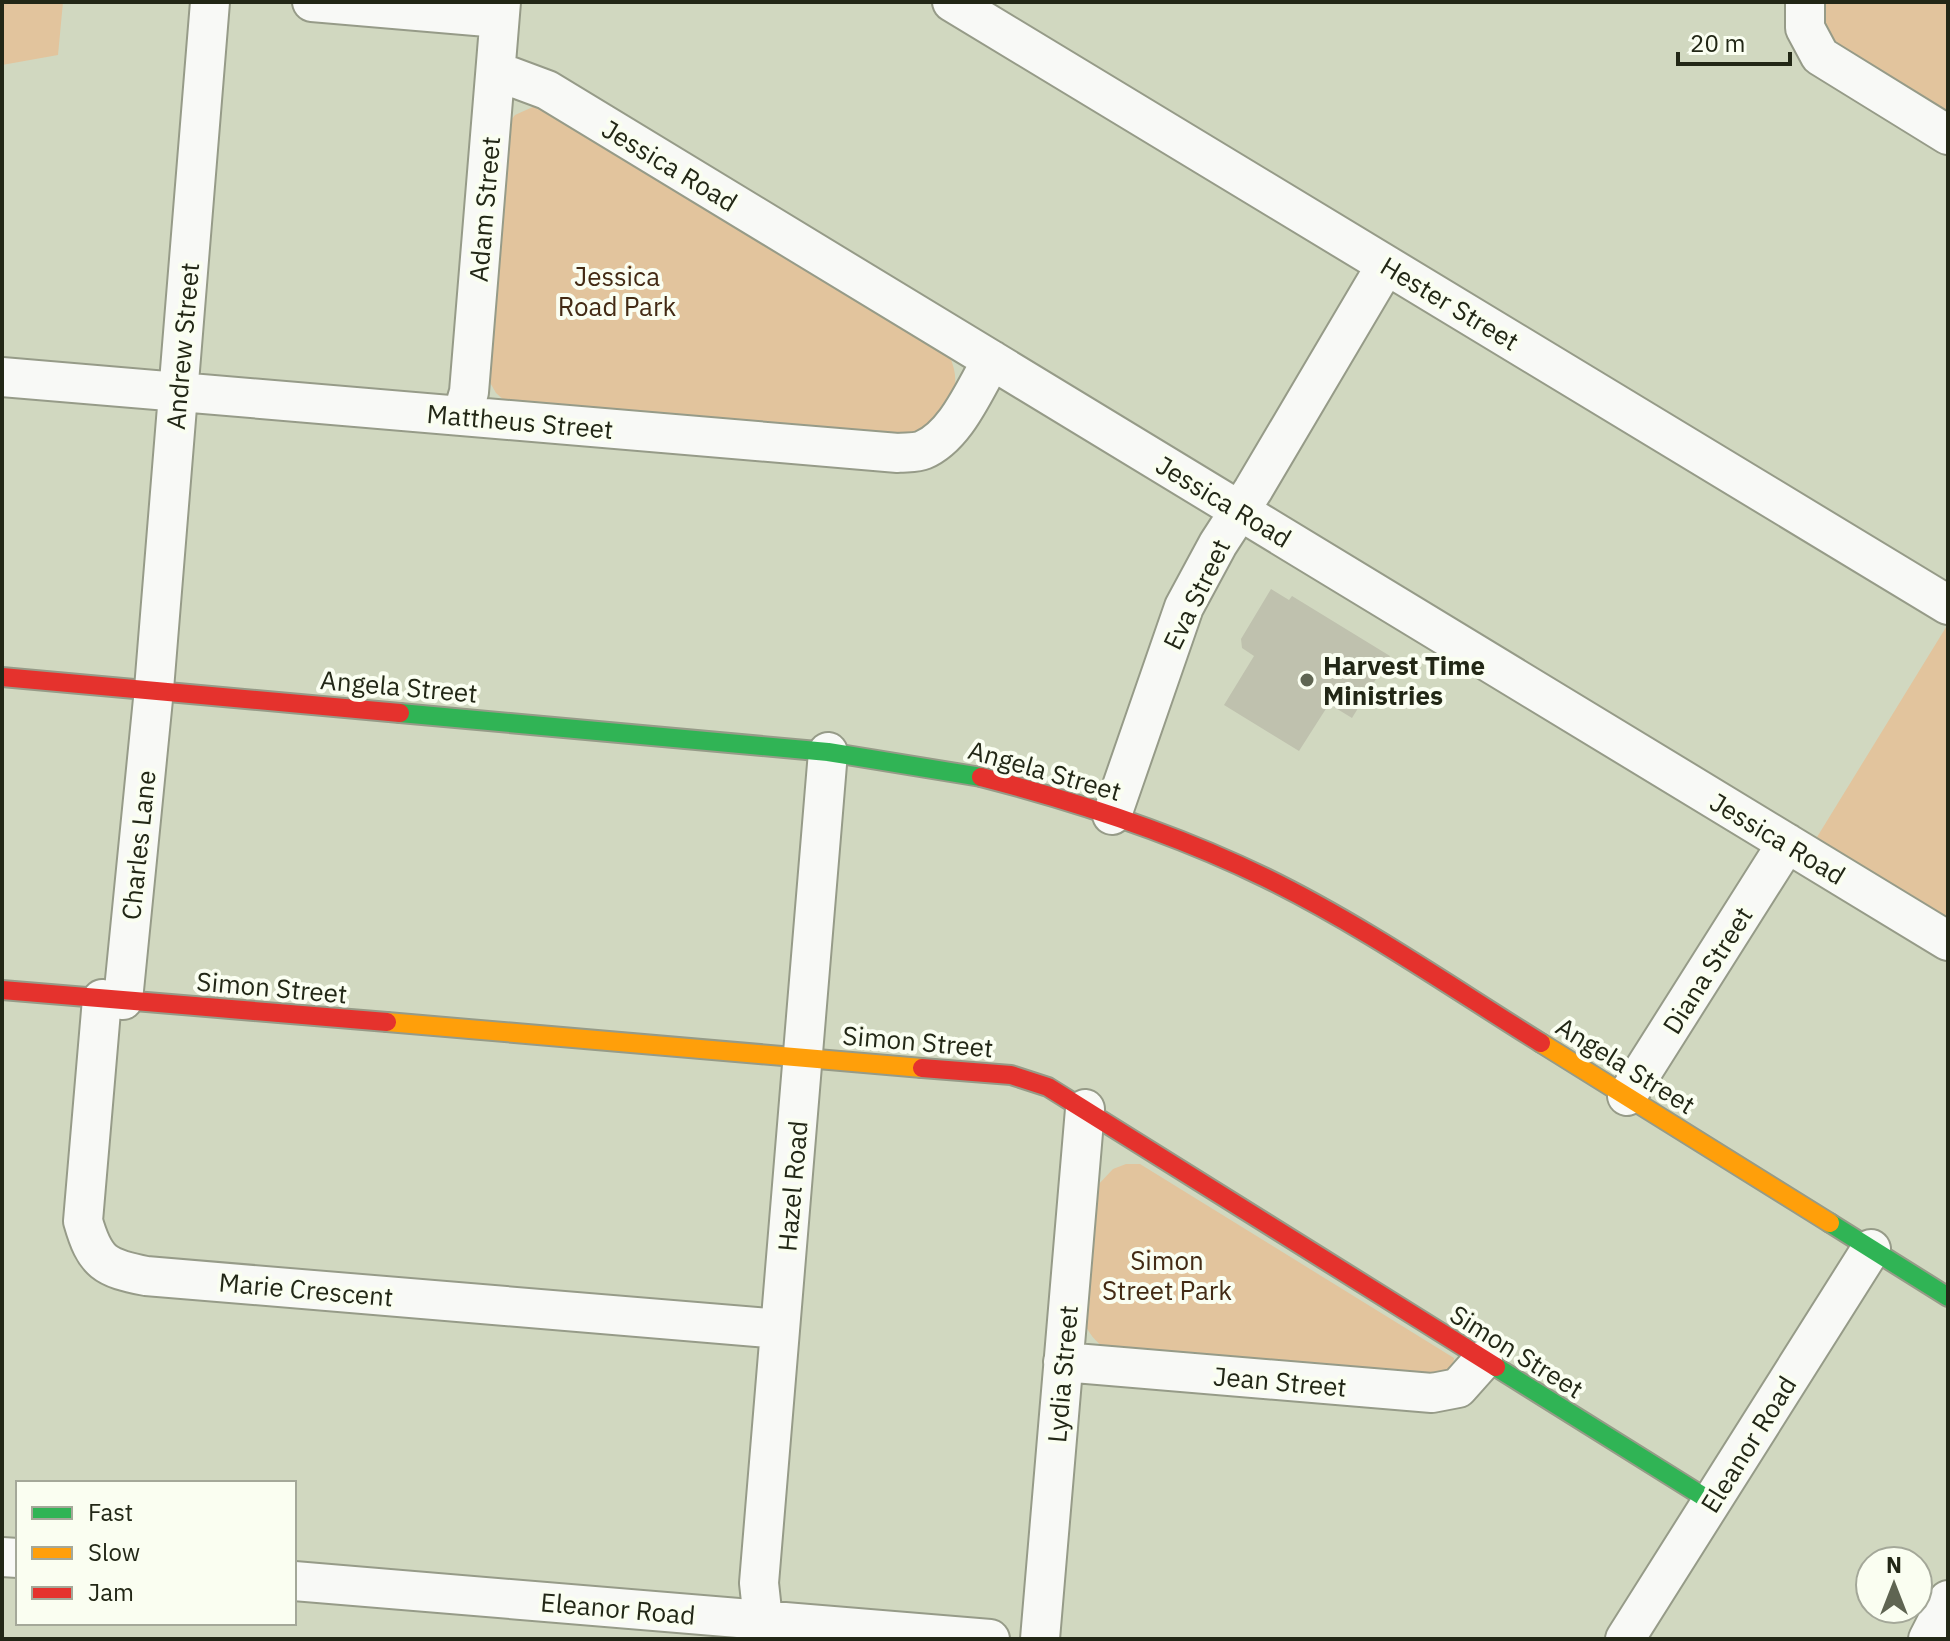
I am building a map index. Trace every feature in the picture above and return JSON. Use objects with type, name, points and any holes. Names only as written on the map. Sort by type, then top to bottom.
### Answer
[{"type":"street","name":"Andrew Street","points":[[154,689],[210,2]]},
{"type":"street","points":[[312,2],[500,10]]},
{"type":"street","name":"Hester Street","points":[[952,2],[1948,605]]},
{"type":"street","points":[[1805,2],[1805,28],[1820,56],[1948,135]]},
{"type":"street","name":"Adam Street","points":[[462,416],[469,392],[500,10]]},
{"type":"street","name":"Jessica Road","points":[[496,71],[547,90],[1948,941]]},
{"type":"street","name":"Eva Street","points":[[1112,815],[1172,634],[1197,582],[1386,265]]},
{"type":"street","name":"Mattheus Street","points":[[2,377],[898,453],[921,451],[937,441],[962,410],[992,360]]},
{"type":"street","name":"Angela Street","points":[[2,677],[828,752],[959,772],[1112,815],[1211,853],[1306,899],[1948,1297]]},
{"type":"street","name":"Charles Lane","points":[[113,1000],[154,689]]},
{"type":"street","name":"Hazel Road","points":[[762,1630],[759,1583],[828,752]]},
{"type":"street","name":"Diana Street","points":[[1627,1096],[1787,843]]},
{"type":"street","name":"Simon Street","points":[[2,990],[1011,1075],[1048,1087],[1085,1109],[1712,1502]]},
{"type":"street","name":"Marie Crescent","points":[[113,1000],[83,1221],[92,1249],[114,1270],[146,1276],[780,1329]]},
{"type":"street","name":"Lydia Street","points":[[1040,1639],[1085,1109]]},
{"type":"street","name":"Eleanor Road","points":[[1625,1639],[1871,1249]]},
{"type":"street","name":"Jean Street","points":[[1063,1362],[1432,1393],[1458,1388],[1483,1360]]},
{"type":"street","name":"Eleanor Road","points":[[296,1581],[762,1630],[990,1639]]},
{"type":"street","points":[[1928,1639],[1948,1600]]},
{"type":"green space","points":[[2,2],[63,2],[58,55],[2,65]]},
{"type":"green space","points":[[1822,2],[1948,2],[1948,114],[1835,46],[1822,25]]},
{"type":"green space","name":"Jessica Road Park","points":[[535,106],[547,107],[949,355],[955,382],[948,405],[931,423],[908,438],[505,401],[496,393],[484,372],[508,124],[515,115]]},
{"type":"green space","points":[[1948,624],[1948,926],[1814,842]]},
{"type":"green space","name":"Simon Street Park","points":[[1126,1164],[1140,1164],[1454,1358],[1452,1377],[1108,1350],[1092,1337],[1083,1319],[1097,1186],[1113,1169]]},
{"type":"building","name":"Harvest Time Ministries","points":[[1271,589],[1289,600],[1292,596],[1390,656],[1352,718],[1329,704],[1299,751],[1224,705],[1254,656],[1242,648],[1241,639]]},
{"type":"traffic: fast","points":[[400,713],[828,752],[981,777]]},
{"type":"traffic: fast","points":[[1830,1223],[1948,1297]]},
{"type":"traffic: fast","points":[[1496,1367],[1712,1502]]},
{"type":"traffic: slow","points":[[387,1022],[922,1068]]},
{"type":"traffic: slow","points":[[1541,1043],[1830,1223]]},
{"type":"traffic: jam","points":[[2,677],[400,713]]},
{"type":"traffic: jam","points":[[981,777],[1126,820],[1266,878],[1371,936],[1541,1043]]},
{"type":"traffic: jam","points":[[2,990],[387,1022]]},
{"type":"traffic: jam","points":[[922,1068],[1011,1075],[1048,1087],[1496,1367]]},
{"type":"place","name":"Harvest Time Ministries","points":[[1307,680]]}]
